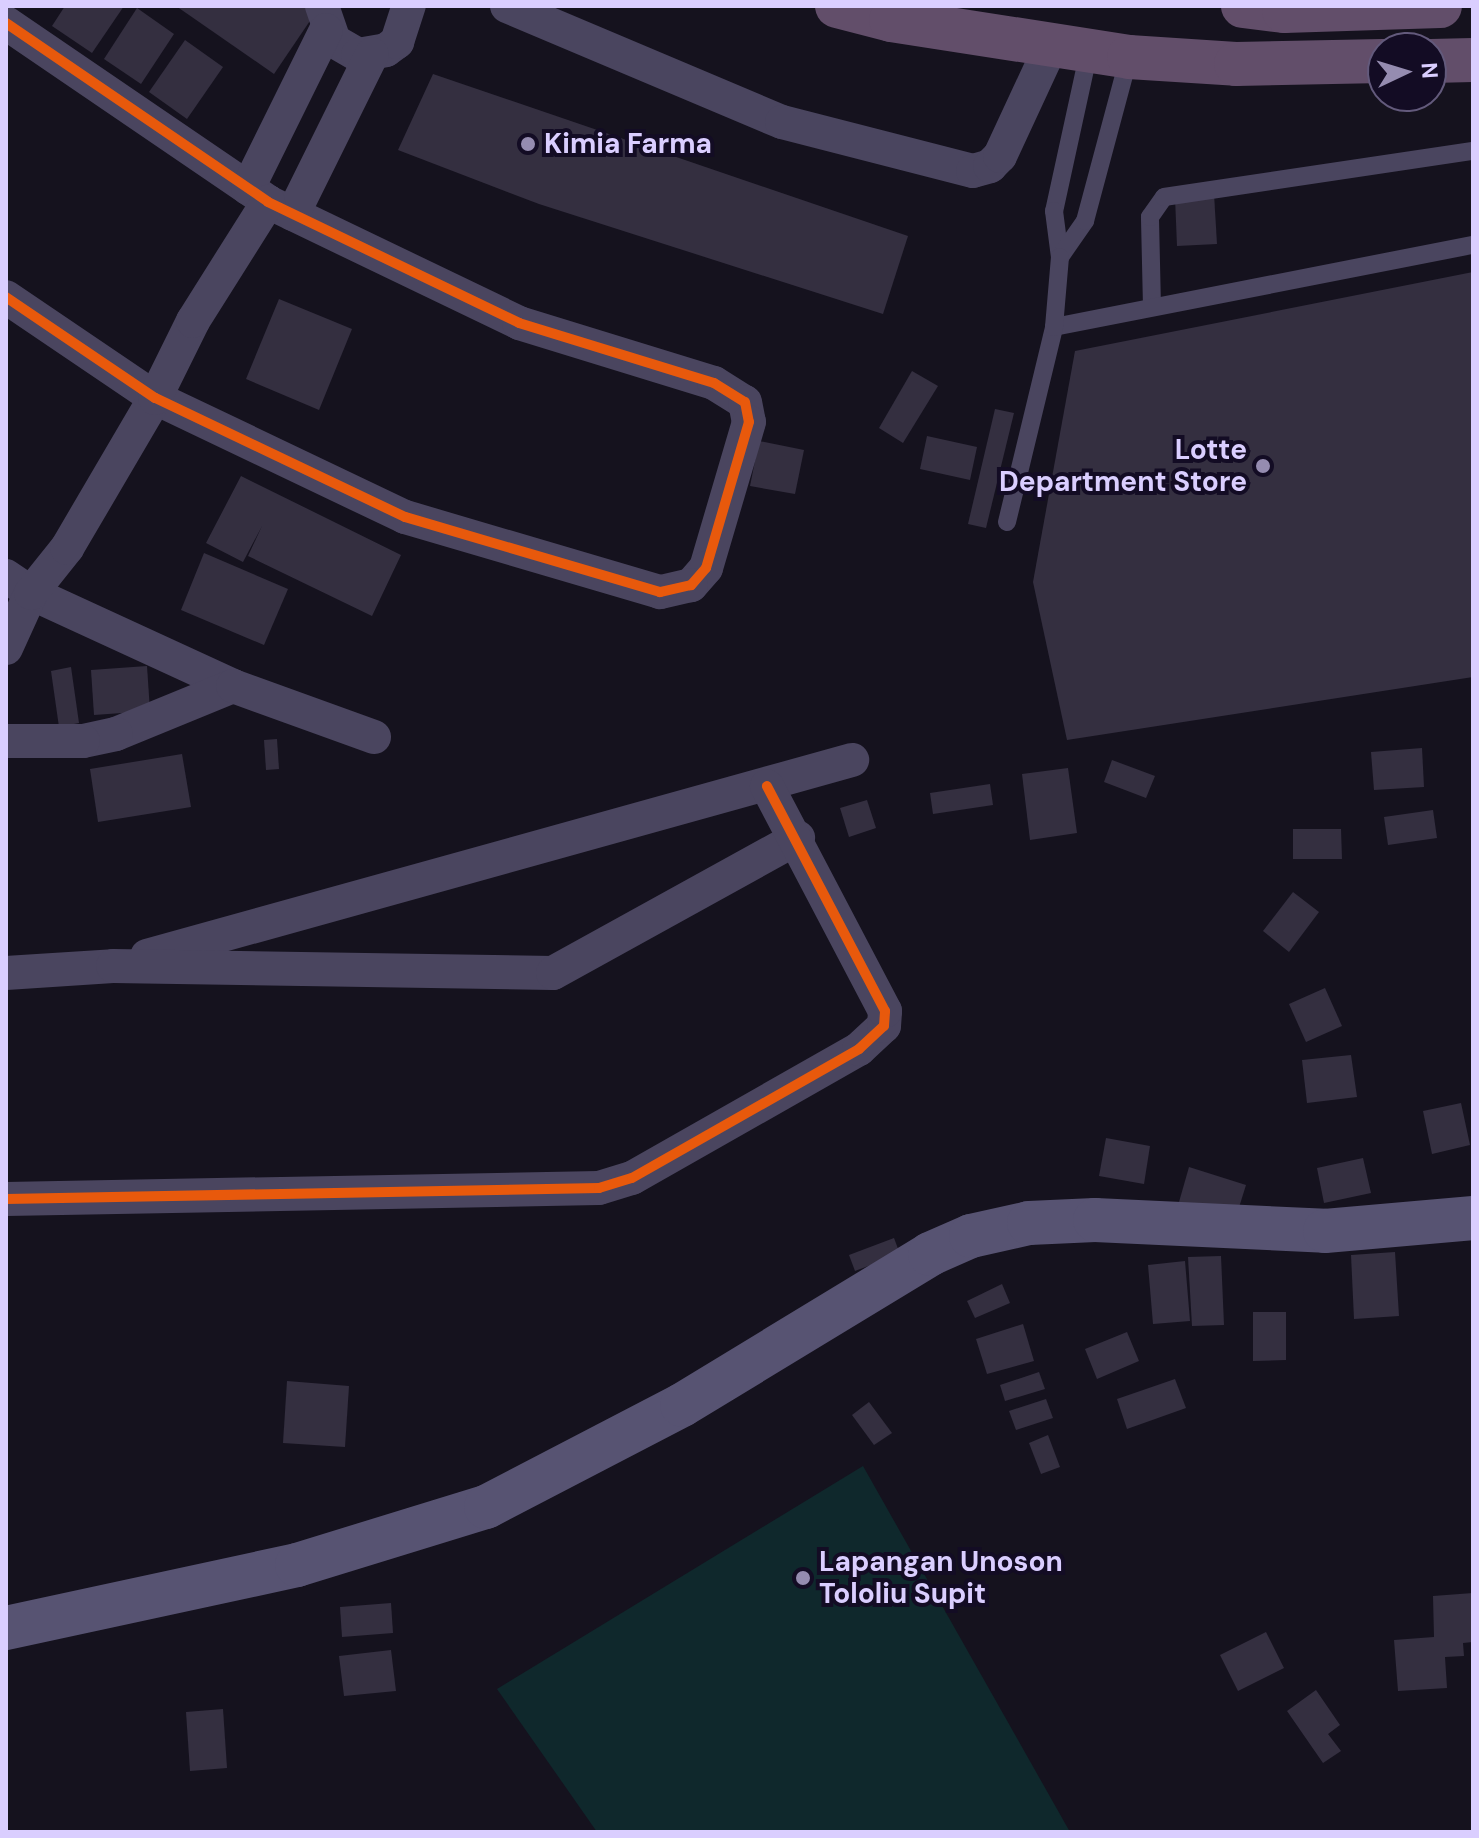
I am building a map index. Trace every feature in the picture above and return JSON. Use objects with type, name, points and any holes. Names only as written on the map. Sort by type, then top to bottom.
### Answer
[{"type":"highway","points":[[837,6],[891,20],[1090,51],[1236,64],[1367,61]]},
{"type":"highway","points":[[1243,6],[1284,11],[1440,6]]},
{"type":"highway","points":[[1447,61],[1473,60]]},
{"type":"main road","points":[[6,1628],[297,1565],[486,1507],[682,1405],[930,1254],[971,1236],[1029,1223],[1095,1220],[1325,1231],[1473,1218]]},
{"type":"street","points":[[6,648],[19,585],[67,548],[155,398],[193,321],[270,201],[372,54],[397,42],[409,6]]},
{"type":"street","points":[[507,6],[782,122],[973,171],[1000,156],[1090,51]]},
{"type":"street","points":[[324,18],[345,50],[372,54]]},
{"type":"street","points":[[270,201],[324,18]]},
{"type":"street","points":[[6,23],[270,201],[519,323],[714,383],[738,396],[749,422],[698,579],[679,590],[649,589],[405,517],[155,398],[6,297]]},
{"type":"street","points":[[19,585],[233,686],[374,737]]},
{"type":"street","points":[[6,741],[83,741],[116,734],[233,686]]},
{"type":"street","points":[[113,966],[852,760]]},
{"type":"street","points":[[6,1199],[599,1188],[632,1178],[859,1049],[884,1026],[885,1011],[798,838],[767,786]]},
{"type":"street","points":[[6,973],[113,966],[553,973],[798,838]]},
{"type":"lane","points":[[1060,257],[1085,221],[1090,51]]},
{"type":"lane","points":[[1007,522],[1054,327],[1060,257],[1054,211],[1090,51]]},
{"type":"lane","points":[[1152,307],[1150,217],[1164,197],[1473,151]]},
{"type":"lane","points":[[1054,327],[1473,245]]},
{"type":"green space","name":"Lapangan Unoson Tololiu Supit","points":[[863,1466],[1070,1832],[597,1832],[497,1689]]},
{"type":"building","points":[[65,6],[124,6],[92,53],[52,26]]},
{"type":"building","points":[[176,6],[320,6],[274,74]]},
{"type":"building","points":[[137,8],[174,34],[141,84],[104,59]]},
{"type":"building","points":[[185,40],[223,67],[187,119],[149,92]]},
{"type":"building","points":[[433,74],[908,236],[883,314],[539,204],[398,150]]},
{"type":"building","points":[[1214,194],[1217,244],[1177,246],[1175,197]]},
{"type":"building","name":"Lotte Department Store","points":[[1473,272],[1473,677],[1067,740],[1033,582],[1075,351]]},
{"type":"building","points":[[279,299],[352,329],[319,410],[246,379]]},
{"type":"building","points":[[912,371],[938,386],[903,443],[879,428]]},
{"type":"building","points":[[995,409],[1014,413],[986,528],[968,524]]},
{"type":"building","points":[[927,436],[977,447],[970,480],[920,469]]},
{"type":"building","points":[[759,441],[804,450],[795,494],[750,486]]},
{"type":"building","points":[[241,476],[401,555],[372,616],[248,556],[262,526],[243,562],[206,543]]},
{"type":"building","points":[[204,553],[288,589],[264,645],[181,610]]},
{"type":"building","points":[[147,666],[150,711],[94,715],[91,670]]},
{"type":"building","points":[[71,667],[79,723],[59,727],[51,671]]},
{"type":"building","points":[[277,739],[279,769],[266,770],[264,740]]},
{"type":"building","points":[[1422,748],[1424,787],[1374,790],[1371,752]]},
{"type":"building","points":[[182,754],[191,807],[98,822],[90,769]]},
{"type":"building","points":[[1112,760],[1155,776],[1146,798],[1104,782]]},
{"type":"building","points":[[1068,768],[1077,833],[1030,840],[1022,774]]},
{"type":"building","points":[[990,784],[993,805],[933,814],[930,793]]},
{"type":"building","points":[[867,800],[876,828],[849,837],[840,808]]},
{"type":"building","points":[[1433,810],[1437,838],[1388,845],[1384,817]]},
{"type":"building","points":[[1293,829],[1341,829],[1342,859],[1293,859]]},
{"type":"building","points":[[1293,892],[1319,912],[1289,952],[1263,931]]},
{"type":"building","points":[[1325,988],[1342,1026],[1306,1042],[1289,1004]]},
{"type":"building","points":[[1351,1055],[1357,1097],[1307,1103],[1302,1060]]},
{"type":"building","points":[[1461,1103],[1470,1145],[1432,1154],[1423,1111]]},
{"type":"building","points":[[1106,1138],[1150,1146],[1144,1184],[1099,1176]]},
{"type":"building","points":[[1363,1158],[1371,1193],[1324,1203],[1317,1168]]},
{"type":"building","points":[[1189,1167],[1246,1185],[1235,1220],[1179,1202]]},
{"type":"building","points":[[894,1238],[900,1254],[855,1271],[849,1255]]},
{"type":"building","points":[[1395,1252],[1399,1316],[1354,1319],[1351,1255]]},
{"type":"building","points":[[1221,1256],[1224,1325],[1192,1326],[1188,1257]]},
{"type":"building","points":[[1185,1261],[1190,1321],[1153,1324],[1148,1265]]},
{"type":"building","points":[[1002,1284],[1010,1303],[975,1318],[967,1301]]},
{"type":"building","points":[[1253,1312],[1286,1312],[1286,1360],[1253,1361]]},
{"type":"building","points":[[1023,1324],[1034,1361],[987,1374],[976,1339]]},
{"type":"building","points":[[1127,1332],[1139,1361],[1097,1379],[1085,1349]]},
{"type":"building","points":[[1039,1372],[1045,1389],[1005,1401],[1000,1385]]},
{"type":"building","points":[[1175,1379],[1186,1408],[1127,1429],[1117,1399]]},
{"type":"building","points":[[287,1381],[349,1386],[345,1447],[283,1443]]},
{"type":"building","points":[[1046,1399],[1053,1418],[1016,1430],[1009,1411]]},
{"type":"building","points":[[869,1402],[892,1433],[874,1445],[852,1415]]},
{"type":"building","points":[[1048,1435],[1060,1467],[1041,1474],[1029,1443]]},
{"type":"building","points":[[1473,1593],[1473,1642],[1463,1643],[1464,1656],[1445,1657],[1447,1688],[1398,1691],[1394,1640],[1434,1637],[1433,1596]]},
{"type":"building","points":[[391,1603],[393,1633],[342,1637],[340,1607]]},
{"type":"building","points":[[1266,1632],[1284,1668],[1238,1691],[1220,1655]]},
{"type":"building","points":[[391,1650],[396,1691],[344,1696],[339,1656]]},
{"type":"building","points":[[1316,1690],[1340,1725],[1328,1734],[1341,1751],[1323,1763],[1287,1711]]},
{"type":"building","points":[[223,1709],[227,1768],[190,1771],[186,1712]]},
{"type":"cycle path","points":[[6,23],[268,202],[519,323],[714,383],[745,402],[749,422],[706,568],[691,585],[660,592],[405,517],[155,398],[6,297]]},
{"type":"cycle path","points":[[6,1199],[599,1188],[632,1178],[859,1049],[884,1026],[885,1011],[767,786]]},
{"type":"place","name":"Kimia Farma","points":[[528,144]]},
{"type":"place","name":"Lotte Department Store","points":[[1263,466]]},
{"type":"place","name":"Lapangan Unoson Tololiu Supit","points":[[803,1578]]}]
